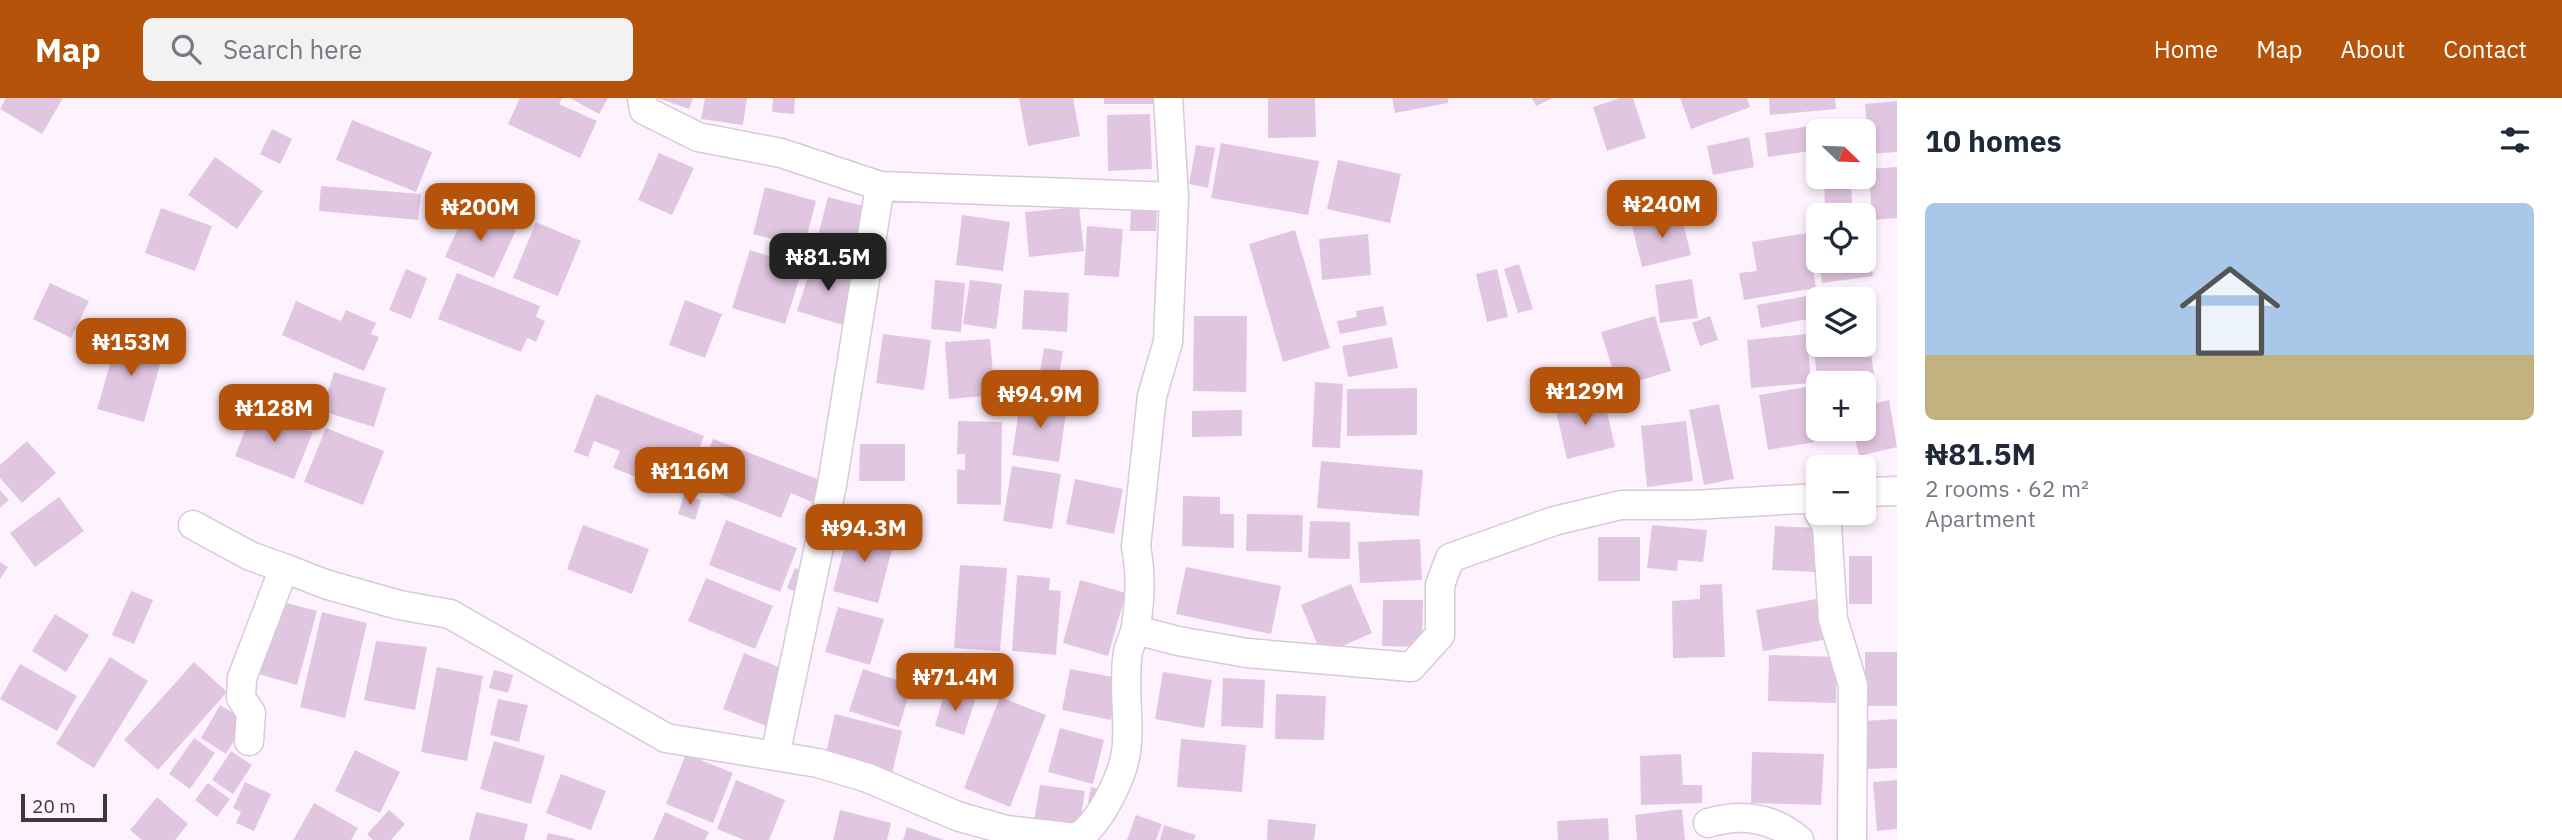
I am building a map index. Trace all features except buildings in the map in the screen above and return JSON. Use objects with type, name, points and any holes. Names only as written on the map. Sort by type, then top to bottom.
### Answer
[{"type":"street","points":[[642,98],[644,110],[698,137],[781,153],[880,186],[1174,197]]},
{"type":"street","points":[[193,526],[250,556],[325,584],[399,605],[450,614],[666,738],[818,763],[868,778],[957,816],[1006,830],[1076,838],[1092,827],[1123,763],[1127,743],[1128,650],[1136,630],[1141,569],[1136,547],[1152,396],[1168,342],[1174,197],[1168,98]]},
{"type":"street","points":[[775,756],[832,485],[880,186]]},
{"type":"street","points":[[1876,492],[1897,491]]},
{"type":"street","points":[[1136,630],[1178,641],[1247,653],[1410,667],[1440,635],[1440,585],[1450,558],[1554,521],[1621,505],[1806,505]]},
{"type":"street","points":[[1826,525],[1833,619],[1853,685],[1852,840]]},
{"type":"street","points":[[249,741],[251,713],[241,698],[242,678],[284,568]]},
{"type":"street","points":[[1708,823],[1728,817],[1750,818],[1782,825],[1800,840]]}]
